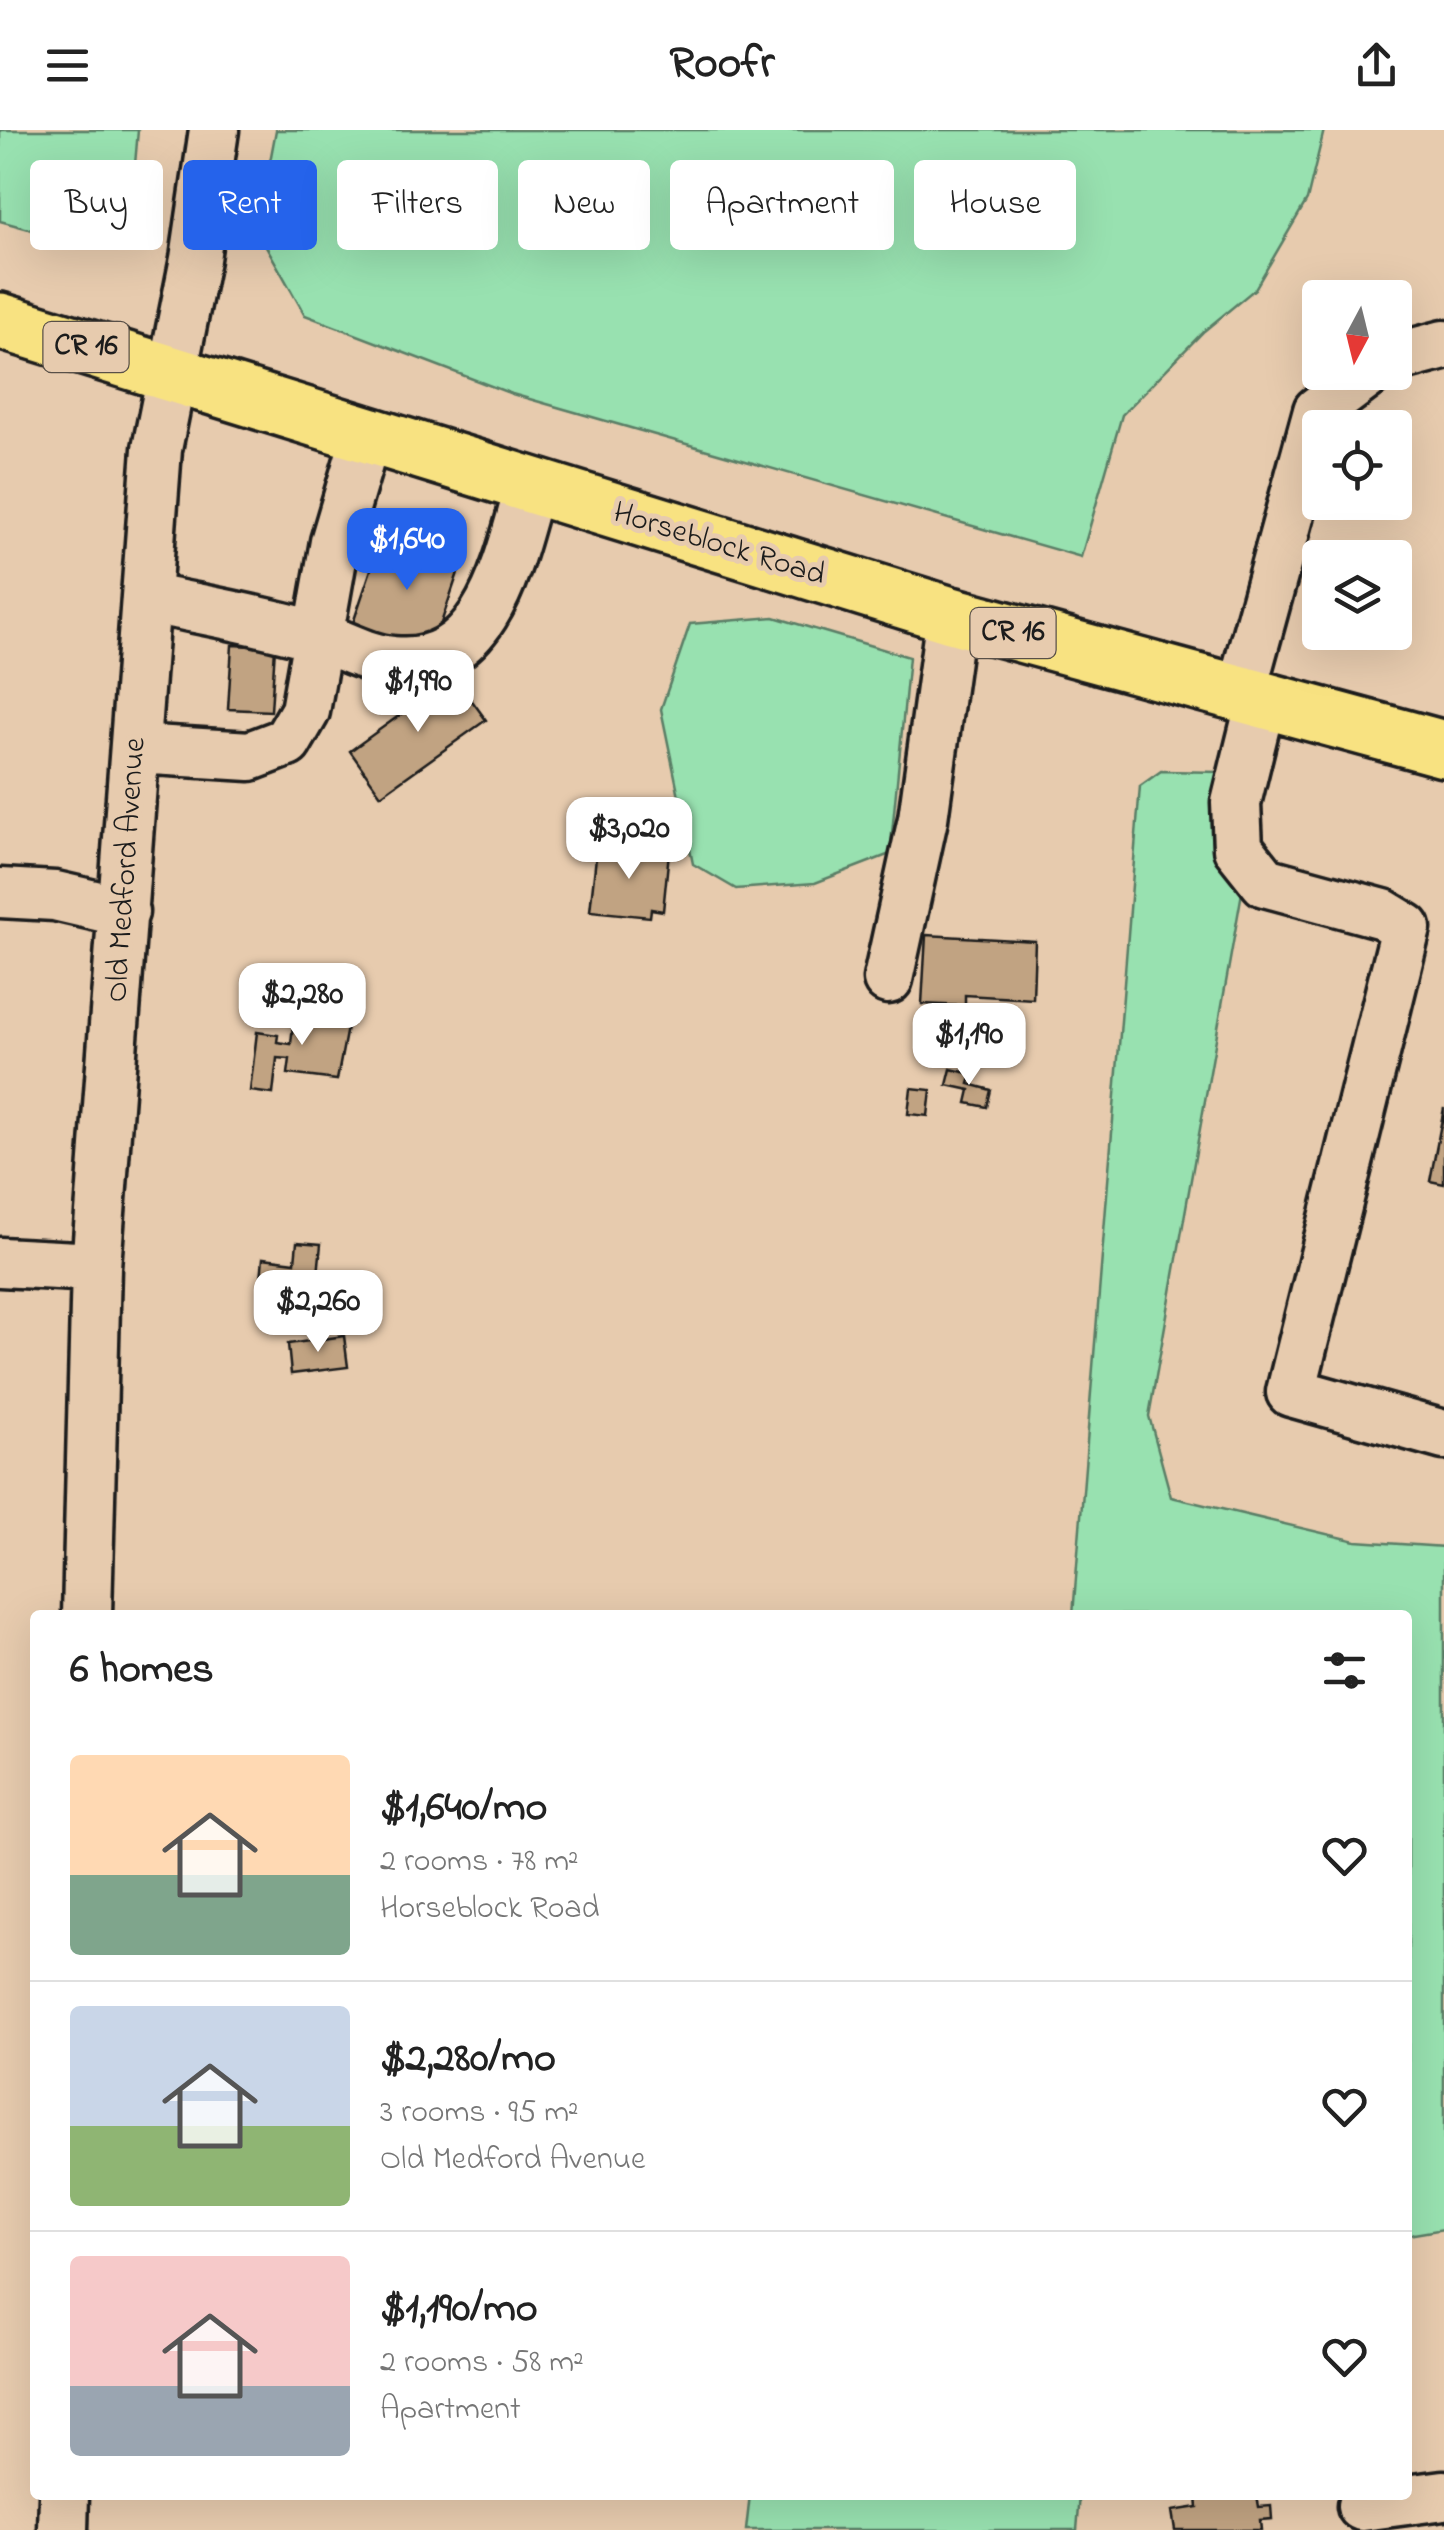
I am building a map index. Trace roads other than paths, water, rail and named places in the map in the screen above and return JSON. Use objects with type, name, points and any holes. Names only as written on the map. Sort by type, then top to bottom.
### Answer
[{"type":"main road","name":"Horseblock Road","points":[[0,321],[950,615],[1444,748]]},
{"type":"street","name":"Old Medford Avenue","points":[[87,1610],[96,1267],[158,449],[214,130]]},
{"type":"street","points":[[1412,354],[1444,346]]},
{"type":"street","points":[[1346,390],[1318,411],[1251,699],[1236,804],[1238,848],[1266,882],[1383,914],[1406,928],[1372,1078],[1291,1392],[1444,1434]]},
{"type":"street","points":[[137,749],[250,756],[287,742],[305,711],[335,542],[366,436]]},
{"type":"street","points":[[147,598],[316,635],[391,662],[432,661],[462,643],[483,619],[530,486]]},
{"type":"street","points":[[888,979],[924,819],[950,615]]},
{"type":"street","points":[[0,893],[55,896],[124,912]]},
{"type":"street","points":[[0,1262],[96,1267]]},
{"type":"street","points":[[1361,2510],[1444,2495]]},
{"type":"street","points":[[62,2530],[64,2500]]}]
